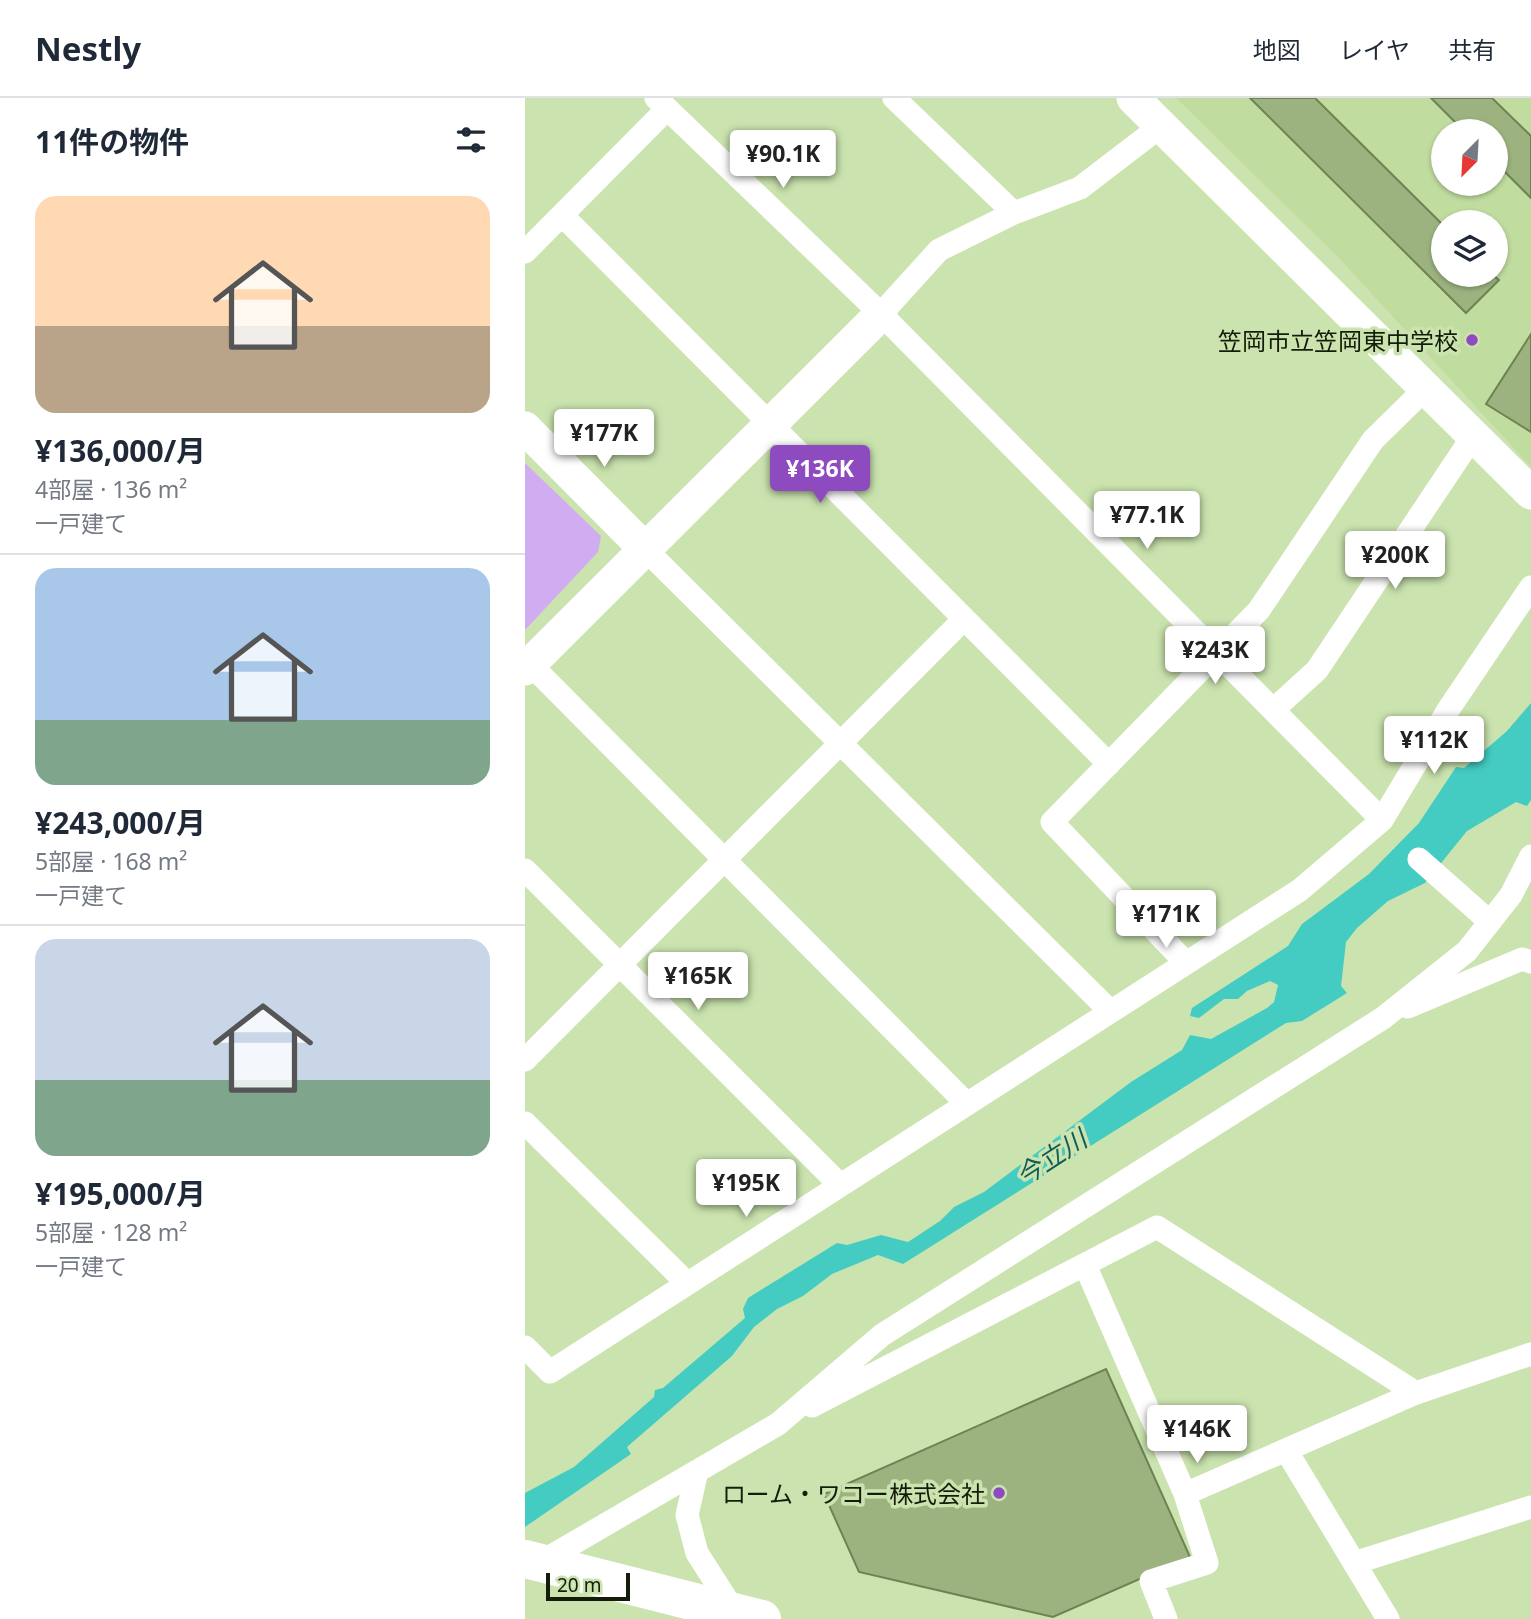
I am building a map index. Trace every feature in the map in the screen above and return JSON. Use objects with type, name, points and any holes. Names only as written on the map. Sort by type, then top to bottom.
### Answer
[{"type":"highway","points":[[530,1564],[748,1616]]},
{"type":"street","points":[[894,98],[1014,213]]},
{"type":"street","points":[[1133,98],[1531,493]]},
{"type":"street","points":[[525,252],[562,215],[661,104],[881,314],[1382,820]]},
{"type":"street","points":[[966,1103],[527,667],[881,314],[939,250],[1014,213],[1080,188],[1161,126]]},
{"type":"street","points":[[562,215],[1109,764]]},
{"type":"street","points":[[1187,963],[1052,822],[1259,610],[1373,440],[1426,388]]},
{"type":"street","points":[[525,428],[1110,1011]]},
{"type":"street","points":[[1273,710],[1317,670],[1473,436]]},
{"type":"street","points":[[525,1346],[550,1372],[1300,890],[1382,820],[1448,710],[1531,587]]},
{"type":"street","points":[[525,1060],[964,619]]},
{"type":"street","points":[[778,1424],[882,1335],[1383,1018],[1467,951],[1483,916],[1511,895],[1531,856]]},
{"type":"street","points":[[1419,859],[1483,916]]},
{"type":"street","points":[[525,870],[840,1185]]},
{"type":"street","points":[[1383,1018],[1522,959],[1531,962]]},
{"type":"street","points":[[525,1122],[687,1283]]},
{"type":"street","points":[[530,1564],[778,1424],[1157,1227],[1416,1393]]},
{"type":"street","points":[[1085,1265],[1185,1494],[1207,1563],[1151,1581],[1166,1619]]},
{"type":"street","points":[[1185,1494],[1416,1393],[1531,1354]]},
{"type":"street","points":[[1286,1450],[1388,1619]]},
{"type":"street","points":[[697,1471],[687,1515],[697,1553],[748,1616]]},
{"type":"street","points":[[1354,1563],[1531,1507]]},
{"type":"shaded area","name":"笠岡市立笠岡東中学校","points":[[1176,98],[1531,98],[1531,467],[1338,257]]},
{"type":"shaded area","points":[[525,463],[601,536],[598,552],[525,630]]},
{"type":"water","name":"今立川","points":[[1531,703],[1531,800],[1527,806],[1516,802],[1467,831],[1425,883],[1388,901],[1357,928],[1346,942],[1341,986],[1347,993],[1302,1021],[1286,1023],[903,1264],[878,1255],[832,1274],[803,1296],[777,1309],[754,1327],[732,1356],[627,1447],[631,1454],[525,1527],[525,1493],[574,1467],[654,1397],[655,1390],[663,1388],[745,1318],[743,1309],[748,1298],[837,1243],[847,1245],[881,1235],[908,1242],[940,1221],[954,1207],[984,1192],[1131,1082],[1182,1050],[1190,1035],[1211,1039],[1267,1008],[1274,1002],[1278,985],[1270,981],[1247,991],[1238,999],[1224,999],[1199,1018],[1190,1016],[1192,1008],[1288,946],[1302,924],[1369,874],[1419,823],[1456,767],[1464,768],[1507,731]]},
{"type":"building","points":[[1250,98],[1315,98],[1431,213],[1431,278]]},
{"type":"building","points":[[1431,98],[1492,98],[1531,136],[1531,198],[1509,176],[1509,119],[1452,119]]},
{"type":"building","points":[[1440,287],[1492,287],[1466,313]]},
{"type":"building","points":[[1531,334],[1531,432],[1486,404]]},
{"type":"building","points":[[1106,1369],[1190,1557],[1053,1617],[859,1572],[824,1494]]},
{"type":"place","name":"笠岡市立笠岡東中学校","points":[[1472,340]]},
{"type":"place","name":"ローム・ワコー株式会社","points":[[999,1493]]}]
